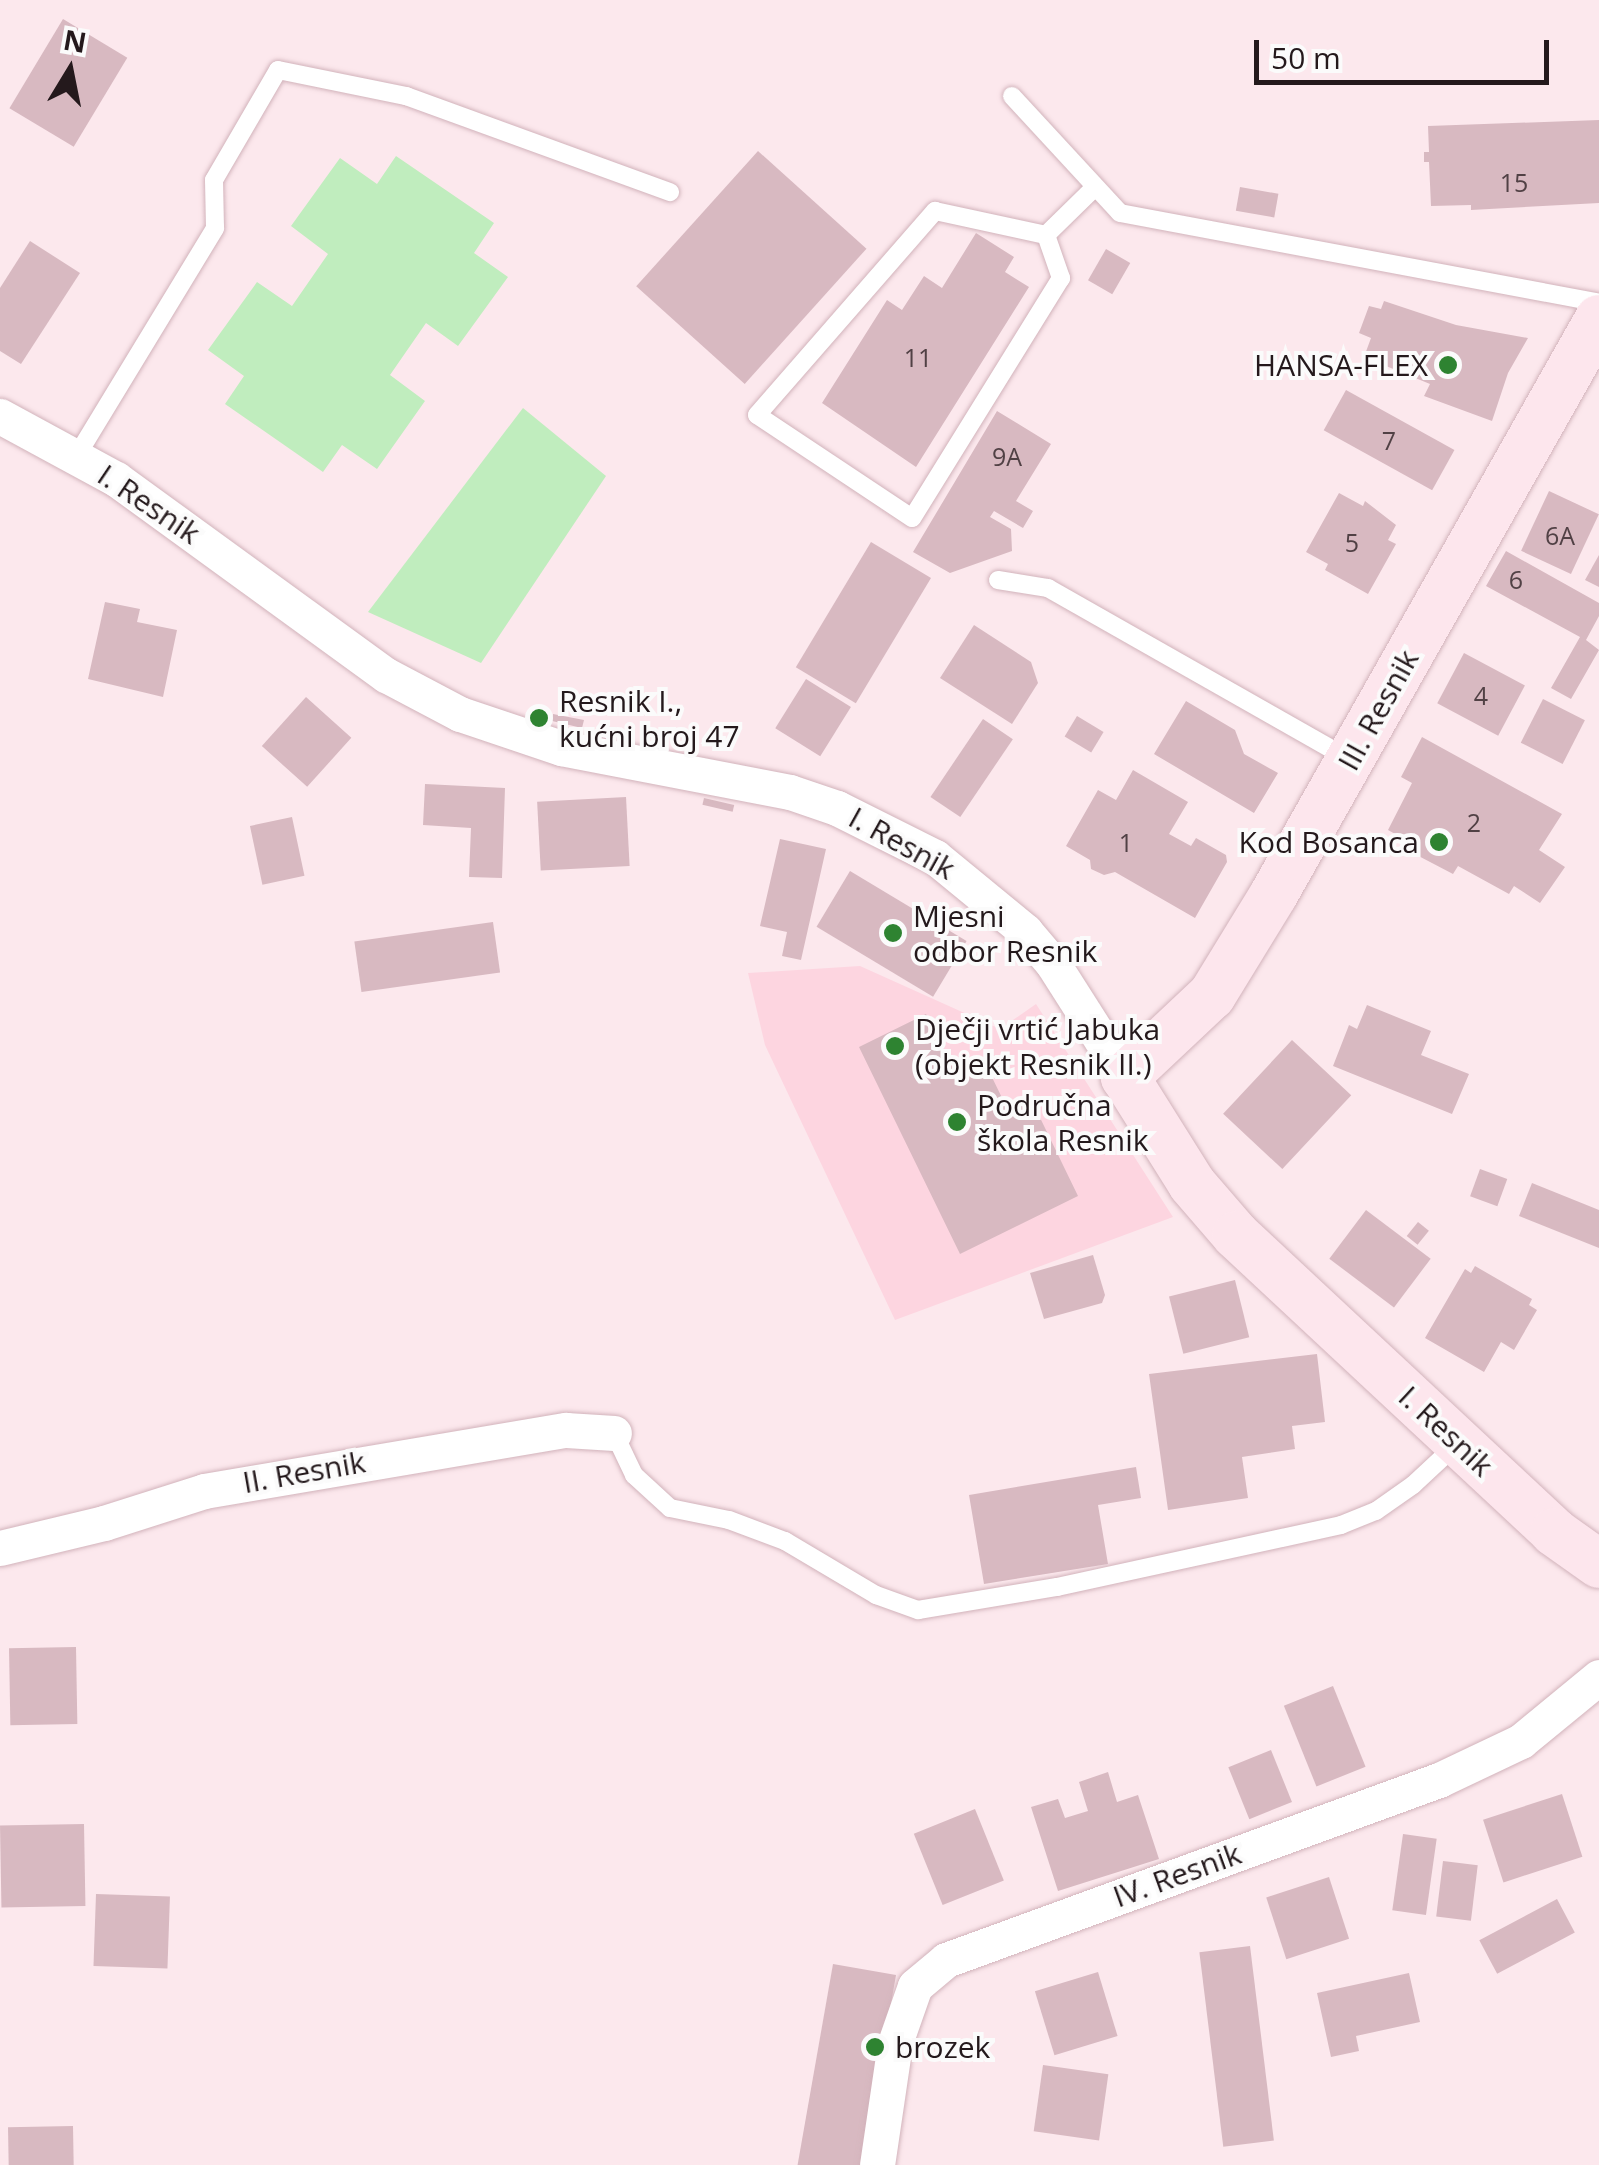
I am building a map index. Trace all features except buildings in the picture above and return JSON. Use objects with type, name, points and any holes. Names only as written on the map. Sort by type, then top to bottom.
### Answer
[{"type":"street","name":"III. Resnik","points":[[1125,1077],[1212,995],[1350,760],[1599,319]]},
{"type":"street","name":"I. Resnik","points":[[0,416],[76,457],[194,533],[386,676],[460,714],[561,748],[790,792],[853,815],[934,857],[1025,932],[1052,964],[1192,1184],[1236,1235],[1554,1532],[1599,1564]]},
{"type":"street","name":"II. Resnik","points":[[0,1548],[104,1523],[223,1487],[566,1430],[614,1433]]},
{"type":"street","name":"IV. Resnik","points":[[878,2165],[895,2042],[916,1986],[946,1960],[1439,1780],[1522,1741],[1599,1677]]},
{"type":"lane","points":[[76,457],[216,228],[214,180],[278,70],[406,96],[670,192]]},
{"type":"lane","points":[[1012,96],[1120,213],[1599,303]]},
{"type":"lane","points":[[1046,236],[1095,187]]},
{"type":"lane","points":[[935,210],[1046,236],[1061,278],[912,518],[757,415],[935,210]]},
{"type":"lane","points":[[998,580],[1048,588],[1350,760]]},
{"type":"lane","points":[[614,1433],[634,1475],[670,1508],[729,1520],[786,1542],[876,1595],[918,1610],[1057,1587],[1341,1525],[1376,1511],[1458,1442]]},
{"type":"shaded area","name":"Područna škola Resnik","points":[[860,966],[1000,1029],[1036,1004],[1173,1217],[895,1320],[765,1045],[748,973]]},
{"type":"green space","points":[[396,156],[494,223],[474,253],[508,277],[458,346],[426,323],[390,375],[425,401],[377,469],[342,445],[323,472],[225,404],[244,376],[208,350],[257,282],[292,306],[328,254],[291,226],[340,158],[377,184]]},
{"type":"green space","points":[[523,408],[606,476],[481,663],[368,612]]},
{"type":"place","name":"HANSA-FLEX","points":[[1448,365]]},
{"type":"place","name":"Resnik I., kućni broj 47","points":[[539,718]]},
{"type":"place","name":"Kod Bosanca","points":[[1439,842]]},
{"type":"place","name":"Mjesni odbor Resnik","points":[[893,933]]},
{"type":"place","name":"Dječji vrtić Jabuka (objekt Resnik II.)","points":[[895,1046]]},
{"type":"place","name":"Područna škola Resnik","points":[[957,1122]]},
{"type":"place","name":"brozek","points":[[875,2047]]}]
